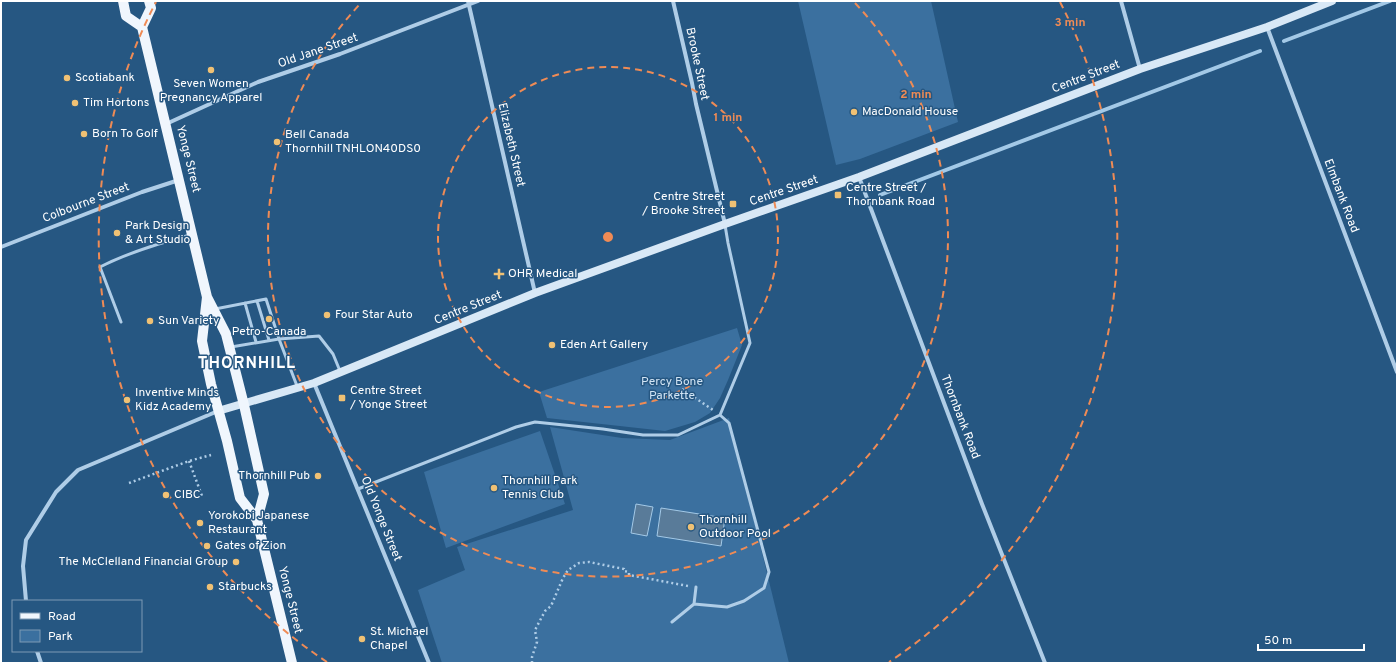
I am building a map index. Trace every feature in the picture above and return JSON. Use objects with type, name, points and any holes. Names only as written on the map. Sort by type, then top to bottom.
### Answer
[{"type":"main road","points":[[123,1],[126,16],[142,27],[150,8],[149,1]]},
{"type":"main road","name":"Centre Street","points":[[218,411],[244,405],[314,383],[535,293],[859,177],[1140,69],[1267,27],[1332,1]]},
{"type":"main road","name":"Yonge Street","points":[[142,27],[207,297],[226,334],[244,405],[264,494],[257,520]]},
{"type":"main road","name":"Yonge Street","points":[[207,297],[202,341],[218,411],[227,440],[240,498],[257,520],[292,663]]},
{"type":"street","name":"Old Jane Street","points":[[166,124],[258,82],[340,54],[469,3],[478,1]]},
{"type":"street","name":"Brooke Street","points":[[673,1],[725,224]]},
{"type":"street","points":[[1121,1],[1140,69]]},
{"type":"street","name":"Elizabeth Street","points":[[469,3],[535,293]]},
{"type":"street","name":"Elmbank Road","points":[[1267,27],[1397,372]]},
{"type":"street","name":"Thornbank Road","points":[[859,177],[982,504],[1044,663]]},
{"type":"street","name":"Colbourne Street","points":[[1,247],[142,192],[179,180]]},
{"type":"street","name":"Old Yonge Street","points":[[314,383],[429,663]]},
{"type":"street","points":[[26,600],[23,566],[26,540],[56,492],[78,470],[218,411]]},
{"type":"street","points":[[37,652],[41,663]]},
{"type":"lane","points":[[358,489],[509,430],[535,422],[643,435],[678,436],[720,415],[750,343],[725,224]]},
{"type":"lane","points":[[121,322],[100,266],[162,242],[192,234]]},
{"type":"lane","points":[[213,310],[266,299],[279,339],[298,388]]},
{"type":"lane","points":[[257,301],[269,340]]},
{"type":"lane","points":[[245,303],[256,342]]},
{"type":"lane","points":[[229,347],[269,340],[319,336],[333,354],[341,372]]},
{"type":"lane","points":[[694,604],[727,607],[744,601],[764,588],[769,572],[729,423],[720,415]]},
{"type":"lane","points":[[672,622],[694,604],[696,587]]},
{"type":"path","points":[[682,389],[720,415]]},
{"type":"path","points":[[129,483],[189,461],[211,455]]},
{"type":"path","points":[[189,461],[202,496]]},
{"type":"path","points":[[532,663],[537,642],[535,630],[545,611],[551,606],[568,570],[579,563],[589,562],[624,569],[624,571],[629,572],[629,575],[696,587]]},
{"type":"green space","points":[[798,1],[931,1],[958,122],[860,159],[836,165]]},
{"type":"green space","name":"Percy Bone Parkette","points":[[737,328],[742,345],[720,398],[710,413],[695,422],[665,431],[547,418],[539,392]]},
{"type":"green space","points":[[729,418],[789,663],[442,663],[418,590],[465,570],[457,547],[573,510],[550,427],[622,438],[670,440]]},
{"type":"green space","name":"Thornhill Park Tennis Club","points":[[540,431],[565,504],[446,548],[424,472]]},
{"type":"shaded area","points":[[636,504],[653,507],[647,536],[631,533]]},
{"type":"shaded area","name":"Thornhill Outdoor Pool","points":[[661,508],[725,518],[721,546],[657,536]]},
{"type":"waterway","points":[[1284,41],[1390,1]]},
{"type":"waterway","points":[[880,195],[1260,51]]},
{"type":"place","name":"Seven Women Pregnancy Apparel","points":[[211,70]]},
{"type":"place","name":"Scotiabank","points":[[67,78]]},
{"type":"place","name":"Tim Hortons","points":[[75,103]]},
{"type":"place","name":"MacDonald House","points":[[854,112]]},
{"type":"place","name":"Born To Golf","points":[[84,134]]},
{"type":"place","name":"Bell Canada Thornhill TNHLON40DS0","points":[[277,142]]},
{"type":"place","name":"Centre Street / Thornbank Road","points":[[838,195]]},
{"type":"place","name":"Centre Street / Brooke Street","points":[[733,204]]},
{"type":"place","name":"Park Design & Art Studio","points":[[117,233]]},
{"type":"place","name":"OHR Medical","points":[[499,274]]},
{"type":"place","name":"Four Star Auto","points":[[327,315]]},
{"type":"place","name":"Petro-Canada","points":[[269,319]]},
{"type":"place","name":"Sun Variety","points":[[150,321]]},
{"type":"place","name":"Eden Art Gallery","points":[[552,345]]},
{"type":"place","name":"Centre Street / Yonge Street","points":[[342,398]]},
{"type":"place","name":"Inventive Minds Kidz Academy","points":[[127,400]]},
{"type":"place","name":"Thornhill Pub","points":[[318,476]]},
{"type":"place","name":"Thornhill Park Tennis Club","points":[[494,488]]},
{"type":"place","name":"CIBC","points":[[166,495]]},
{"type":"place","name":"Yorokobi Japanese Restaurant","points":[[200,523]]},
{"type":"place","name":"Thornhill Outdoor Pool","points":[[691,527]]},
{"type":"place","name":"Gates of Zion","points":[[207,546]]},
{"type":"place","name":"The McClelland Financial Group","points":[[236,562]]},
{"type":"place","name":"Starbucks","points":[[210,587]]},
{"type":"place","name":"St. Michael Chapel","points":[[362,639]]},
{"type":"district","name":"THORNHILL","points":[[247,364]]}]
